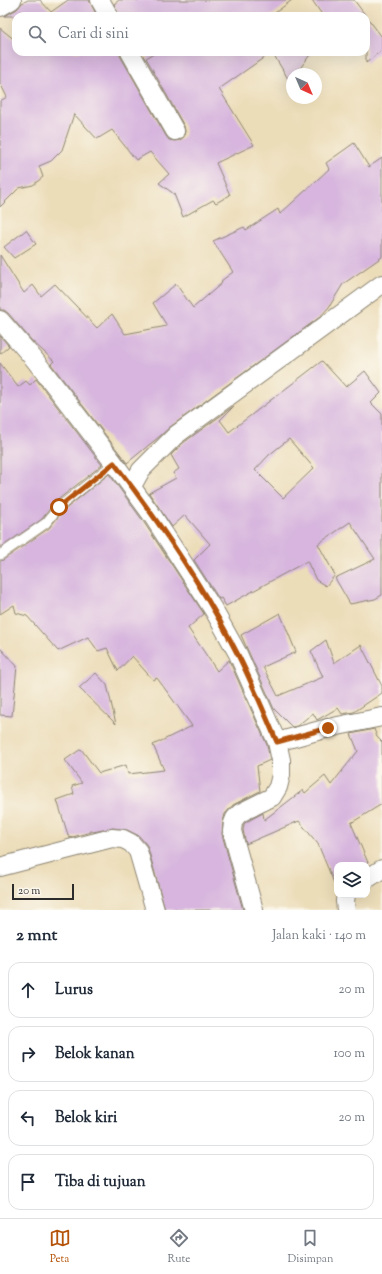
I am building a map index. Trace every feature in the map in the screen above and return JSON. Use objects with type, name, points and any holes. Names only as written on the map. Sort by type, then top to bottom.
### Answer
[{"type":"street","points":[[0,7],[12,0]]},
{"type":"street","points":[[100,0],[107,12]]},
{"type":"street","points":[[132,56],[175,131]]},
{"type":"street","points":[[132,486],[141,470],[176,435],[382,284]]},
{"type":"street","points":[[0,320],[34,359],[132,486],[184,561],[238,654],[277,742],[281,760],[281,775],[278,788],[272,797],[240,813],[235,818],[233,823],[232,831],[254,910]]},
{"type":"street","points":[[277,742],[328,728],[382,717]]},
{"type":"street","points":[[0,866],[112,838],[123,839],[131,843],[138,851],[155,910]]},
{"type":"street","points":[[370,877],[382,869]]},
{"type":"street","points":[[346,898],[346,910]]},
{"type":"lane","points":[[0,555],[46,523],[59,507],[114,463]]},
{"type":"building","points":[[28,0],[40,0],[51,12],[12,12],[12,16],[5,16],[17,9],[22,3]]},
{"type":"building","points":[[68,0],[89,0],[95,12],[51,12]]},
{"type":"building","points":[[119,0],[292,0],[276,12],[117,12],[114,4]]},
{"type":"building","points":[[312,0],[354,0],[363,12],[320,12]]},
{"type":"building","points":[[370,21],[382,37],[382,50],[366,63],[366,56],[370,56]]},
{"type":"building","points":[[0,28],[12,38],[12,56],[120,56],[166,136],[169,140],[175,141],[184,137],[184,126],[146,58],[150,56],[266,56],[219,89],[254,145],[216,163],[230,195],[216,203],[213,200],[183,217],[174,194],[159,183],[169,174],[150,152],[136,160],[112,130],[97,139],[74,114],[62,150],[51,161],[39,166],[43,177],[33,185],[19,188],[0,207],[0,101],[7,97],[0,83]]},
{"type":"building","points":[[274,56],[309,56],[300,68],[286,68],[286,75]]},
{"type":"building","points":[[354,143],[369,167],[382,158],[382,257],[343,284],[329,307],[320,317],[170,427],[127,463],[51,364],[54,361],[32,341],[8,313],[4,310],[0,310],[0,255],[24,293],[33,285],[41,296],[55,284],[97,328],[112,314],[125,334],[167,326],[153,303],[176,284],[193,308],[222,283],[221,281],[233,272],[213,241],[244,227],[246,230],[278,209],[280,214],[329,169],[326,163]]},
{"type":"building","points":[[26,230],[36,244],[14,258],[4,247]]},
{"type":"building","points":[[0,336],[9,346],[0,354]]},
{"type":"building","points":[[322,361],[346,387],[365,371],[381,393],[371,403],[382,414],[382,595],[375,599],[350,604],[335,578],[375,559],[350,522],[318,544],[335,575],[326,586],[316,580],[307,561],[226,606],[221,598],[219,599],[194,560],[210,544],[185,515],[172,527],[149,493],[176,478],[173,473],[179,469],[171,455],[183,443],[234,406],[220,420],[229,432]],"holes":[[[289,439],[314,468],[283,498],[255,470],[269,455]]]},
{"type":"building","points":[[0,363],[18,387],[26,381],[30,385],[36,379],[102,465],[55,502],[42,519],[0,548]]},
{"type":"building","points":[[109,474],[143,521],[204,614],[188,628],[217,671],[229,660],[267,745],[270,760],[257,766],[260,791],[233,805],[225,814],[223,822],[222,834],[243,910],[165,910],[148,848],[139,836],[127,830],[113,828],[93,832],[90,830],[91,832],[69,838],[57,800],[74,794],[72,786],[82,783],[65,760],[81,749],[99,773],[126,765],[128,774],[164,770],[153,745],[192,726],[157,678],[153,680],[132,656],[118,671],[107,648],[98,651],[88,637],[58,651],[27,616],[16,613],[14,605],[0,614],[0,561],[49,528],[63,511]]},
{"type":"building","points":[[280,613],[296,652],[263,667],[278,696],[323,677],[311,651],[326,640],[334,663],[361,645],[382,686],[382,693],[354,712],[342,714],[338,708],[317,720],[313,713],[297,726],[292,727],[274,709],[241,635]]},
{"type":"building","points":[[0,648],[17,666],[12,716],[0,715]]},
{"type":"building","points":[[96,673],[107,685],[116,724],[79,688]]},
{"type":"building","points":[[374,729],[377,737],[382,742],[382,804],[351,823],[368,862],[334,862],[334,883],[318,844],[299,821],[246,844],[243,830],[246,822],[263,813],[264,820],[303,790],[305,793],[325,776],[331,785],[358,751],[351,734]]},
{"type":"route","points":[[59,507],[114,463],[132,486],[184,561],[213,609],[238,654],[277,742],[328,728]]}]
